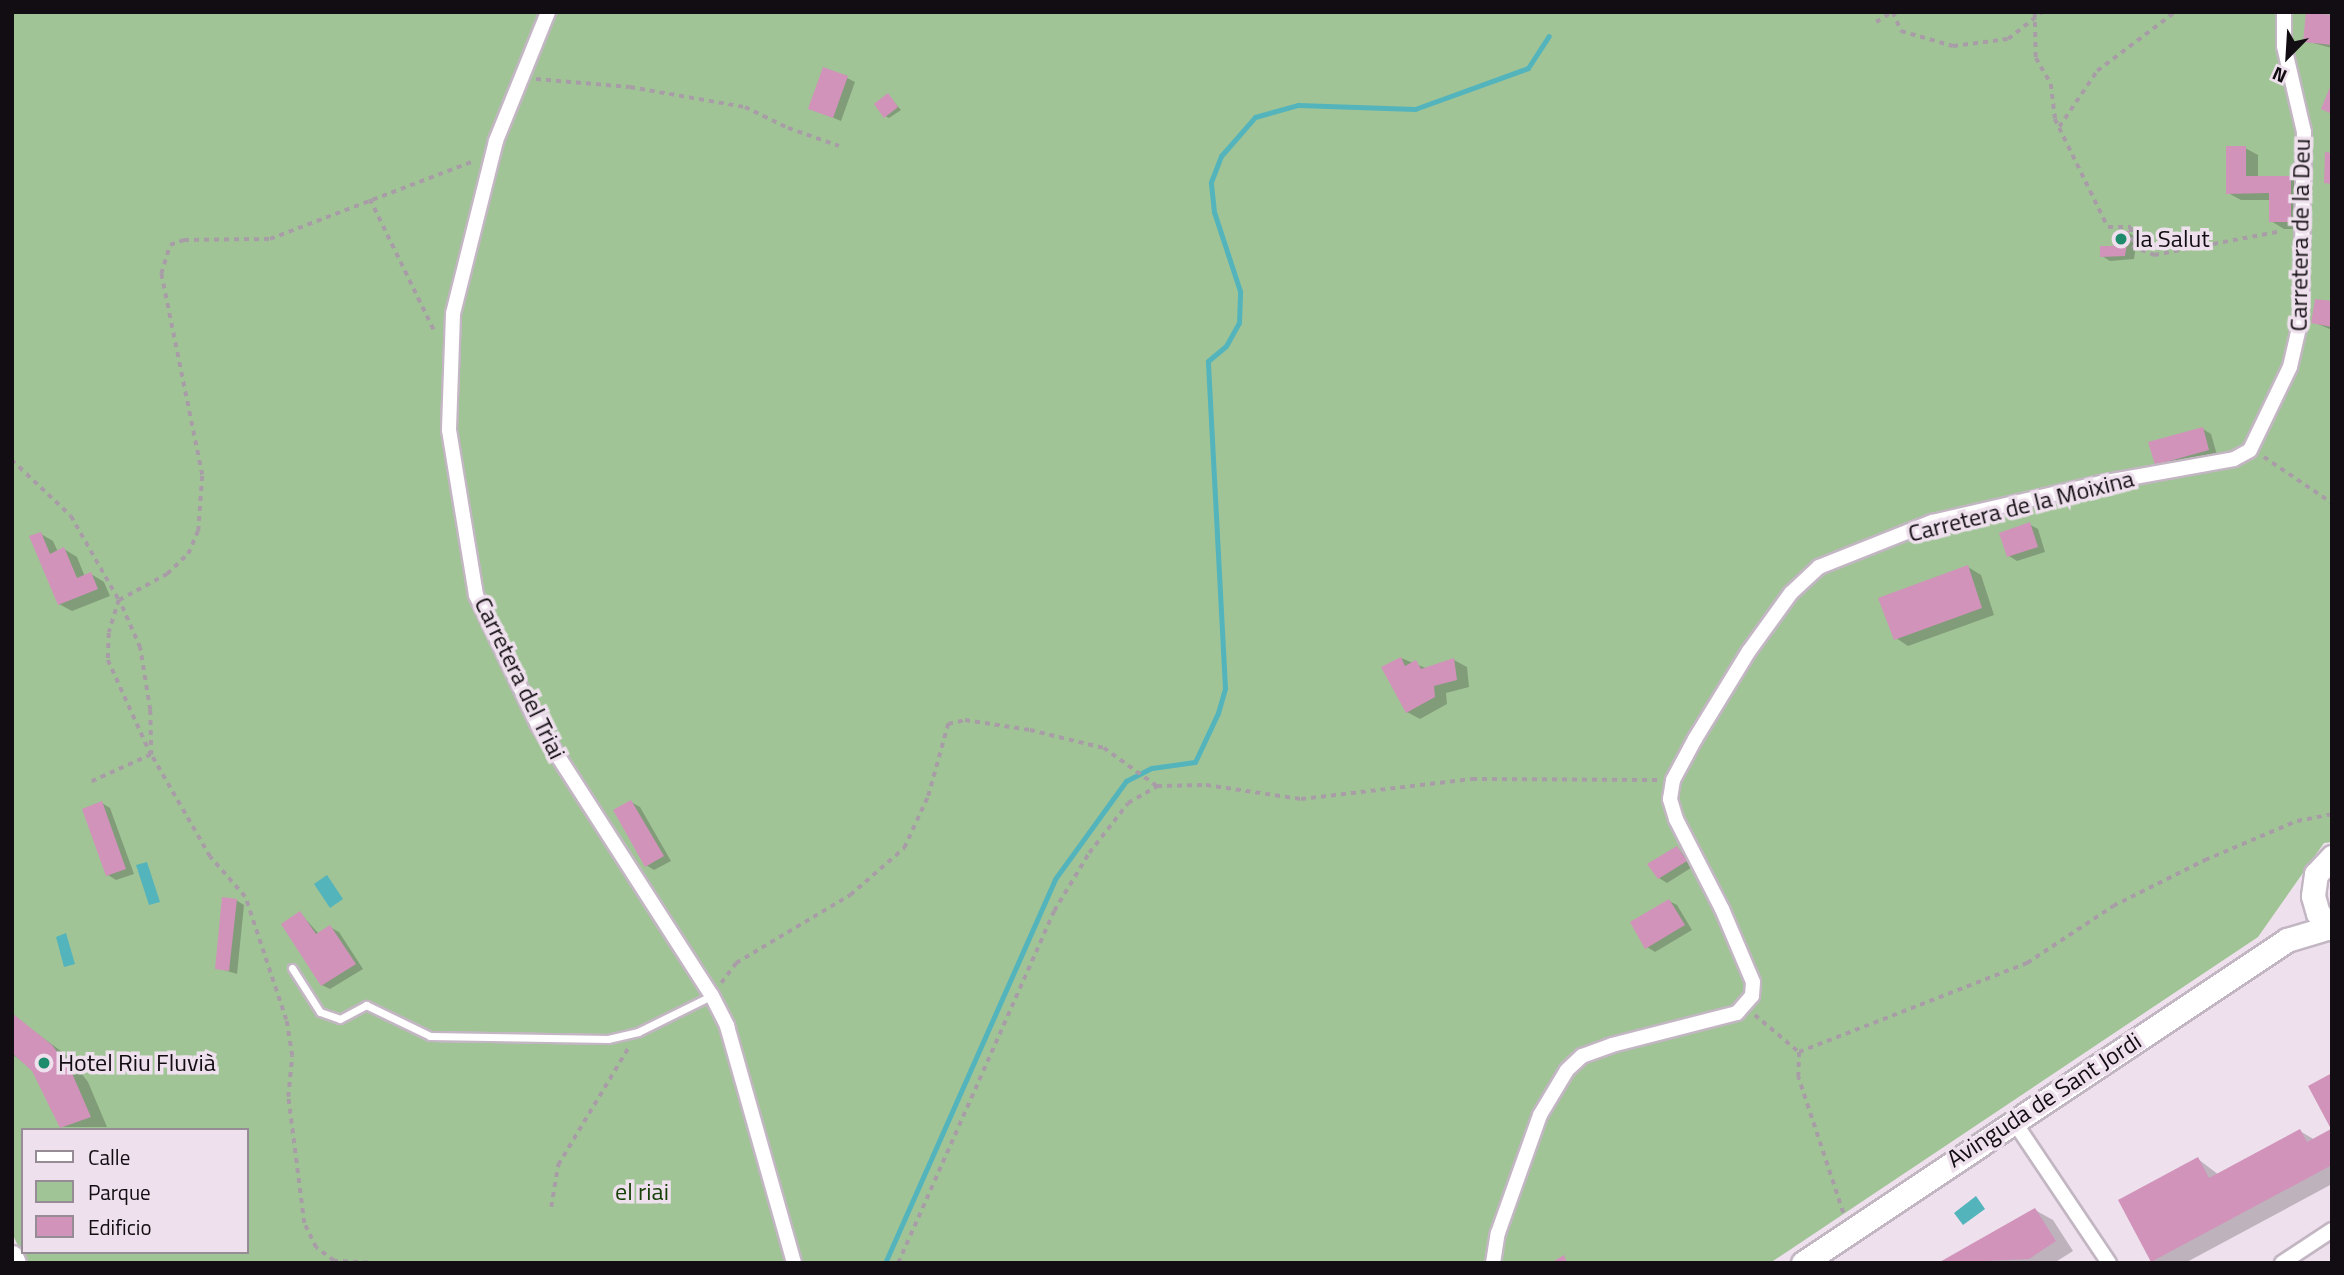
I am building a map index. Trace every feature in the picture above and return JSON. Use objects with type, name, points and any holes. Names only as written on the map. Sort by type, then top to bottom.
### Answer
[{"type":"main road","name":"Avinguda de Sant Jordi","points":[[2287,940],[2313,896],[2316,874],[2332,857]]},
{"type":"main road","points":[[2313,896],[2318,913],[2331,927]]},
{"type":"main road","name":"Avinguda de Sant Jordi","points":[[1803,1263],[2012,1120],[2287,940],[2331,927]]},
{"type":"main road","points":[[12,1256],[15,1263]]},
{"type":"street","name":"Carretera del Triai","points":[[548,12],[517,80],[496,141],[453,313],[449,359],[449,430],[477,595],[538,725],[712,996],[727,1026],[794,1263]]},
{"type":"street","name":"Carretera de la Deu","points":[[2250,450],[2290,367],[2301,319],[2304,132],[2284,46],[2284,12]]},
{"type":"street","name":"Carretera de la Moixina","points":[[1673,780],[1749,650],[1791,593],[1819,567],[1932,522],[2101,483],[2234,459],[2250,450]]},
{"type":"street","points":[[1493,1263],[1498,1233],[1540,1115],[1567,1070],[1582,1056],[1612,1045],[1746,1007],[1753,982],[1722,909],[1676,819],[1670,799],[1673,780]]},
{"type":"street","points":[[2012,1120],[2109,1263]]},
{"type":"street","points":[[2282,1263],[2332,1230]]},
{"type":"lane","points":[[292,968],[320,1012],[340,1019],[366,1005],[430,1036],[608,1039],[638,1032],[712,996]]},
{"type":"path","points":[[1876,22],[1893,12],[1901,31],[1953,46],[2008,40],[2042,12]]},
{"type":"path","points":[[2035,12],[2036,58],[2052,84],[2059,127],[2108,227],[2131,227],[2132,246],[2154,256],[2277,232]]},
{"type":"path","points":[[2059,127],[2097,71],[2175,12]]},
{"type":"path","points":[[517,80],[630,87],[745,107],[788,128],[839,146]]},
{"type":"path","points":[[368,1263],[334,1261],[316,1248],[304,1223],[288,1097],[292,1056],[286,1020],[245,897],[227,881],[151,755],[108,660],[108,633],[119,600],[167,573],[187,554],[198,531],[202,475],[161,274],[170,245],[184,240],[270,239],[370,199],[469,165],[496,141]]},
{"type":"path","points":[[370,199],[449,359]]},
{"type":"path","points":[[2250,450],[2332,503]]},
{"type":"path","points":[[12,460],[71,516],[119,600],[140,648],[150,710],[151,755]]},
{"type":"path","points":[[712,996],[736,963],[850,895],[904,848],[928,796],[948,724],[965,720],[1030,730],[1104,748],[1157,786]]},
{"type":"path","points":[[91,782],[151,755]]},
{"type":"path","points":[[898,1263],[1054,911],[1089,853],[1128,803],[1157,786],[1206,785],[1301,799],[1472,779],[1673,780]]},
{"type":"path","points":[[1799,1052],[2027,963],[2113,906],[2205,860],[2297,821],[2332,814]]},
{"type":"path","points":[[1746,1007],[1799,1052]]},
{"type":"path","points":[[551,1207],[558,1165],[638,1032]]},
{"type":"path","points":[[1799,1052],[1798,1077],[1849,1230]]},
{"type":"green space","name":"el riai","points":[[12,12],[2332,12],[2332,842],[2324,843],[2258,937],[1770,1263],[26,1263],[22,1254],[248,1254],[248,1128],[21,1128],[21,1252],[12,1233]]},
{"type":"water","points":[[147,862],[160,902],[149,905],[136,865]]},
{"type":"water","points":[[327,875],[343,899],[330,908],[314,884]]},
{"type":"water","points":[[66,933],[75,964],[64,967],[56,937]]},
{"type":"water","points":[[1976,1196],[1985,1209],[1963,1225],[1954,1213]]},
{"type":"building","points":[[2306,12],[2332,15],[2332,45],[2303,42]]},
{"type":"building","points":[[823,67],[848,76],[833,118],[808,109]]},
{"type":"building","points":[[2330,87],[2332,88],[2332,114],[2321,109]]},
{"type":"building","points":[[888,93],[898,107],[884,118],[874,104]]},
{"type":"building","points":[[2226,146],[2246,146],[2246,176],[2291,176],[2291,222],[2269,222],[2269,193],[2226,194]]},
{"type":"building","points":[[2325,152],[2332,153],[2332,184],[2324,183]]},
{"type":"building","name":"la Salut","points":[[2129,231],[2125,256],[2100,257],[2100,246],[2113,246],[2114,232]]},
{"type":"building","points":[[2315,299],[2332,301],[2332,327],[2311,323]]},
{"type":"building","points":[[2203,427],[2209,450],[2155,465],[2148,442]]},
{"type":"building","points":[[2030,522],[2038,547],[2007,557],[1999,533]]},
{"type":"building","points":[[41,532],[50,554],[64,547],[77,578],[91,572],[98,589],[58,605],[29,536]]},
{"type":"building","points":[[1968,565],[1982,608],[1894,640],[1878,598]]},
{"type":"building","points":[[1401,657],[1405,666],[1416,660],[1421,669],[1454,658],[1457,680],[1434,686],[1435,697],[1406,713],[1381,667]]},
{"type":"building","points":[[631,800],[664,856],[645,867],[613,810]]},
{"type":"building","points":[[102,801],[126,869],[106,876],[82,809]]},
{"type":"building","points":[[1677,846],[1687,861],[1658,879],[1647,864]]},
{"type":"building","points":[[222,897],[237,899],[229,971],[215,969]]},
{"type":"building","points":[[1669,899],[1685,925],[1645,949],[1630,922]]},
{"type":"building","points":[[300,911],[316,934],[330,925],[356,964],[321,986],[281,924]]},
{"type":"building","name":"Hotel Riu Fluvià","points":[[12,1013],[52,1045],[71,1071],[91,1117],[60,1128],[32,1071],[12,1053]]},
{"type":"building","points":[[2332,1073],[2332,1165],[2151,1262],[2118,1200],[2198,1157],[2209,1178],[2300,1129],[2307,1142],[2331,1129],[2308,1086]]},
{"type":"building","points":[[2035,1208],[2056,1241],[2029,1259],[1938,1263]]},
{"type":"building","points":[[1564,1255],[1567,1263],[1551,1263]]},
{"type":"waterway","points":[[885,1263],[1055,879],[1126,781],[1152,768],[1195,762],[1218,713],[1225,688],[1208,361],[1226,346],[1239,323],[1240,291],[1214,212],[1211,182],[1221,156],[1255,117],[1298,105],[1415,109],[1528,68],[1549,36]]},
{"type":"place","name":"la Salut","points":[[2121,239]]},
{"type":"place","name":"Hotel Riu Fluvià","points":[[44,1063]]}]
